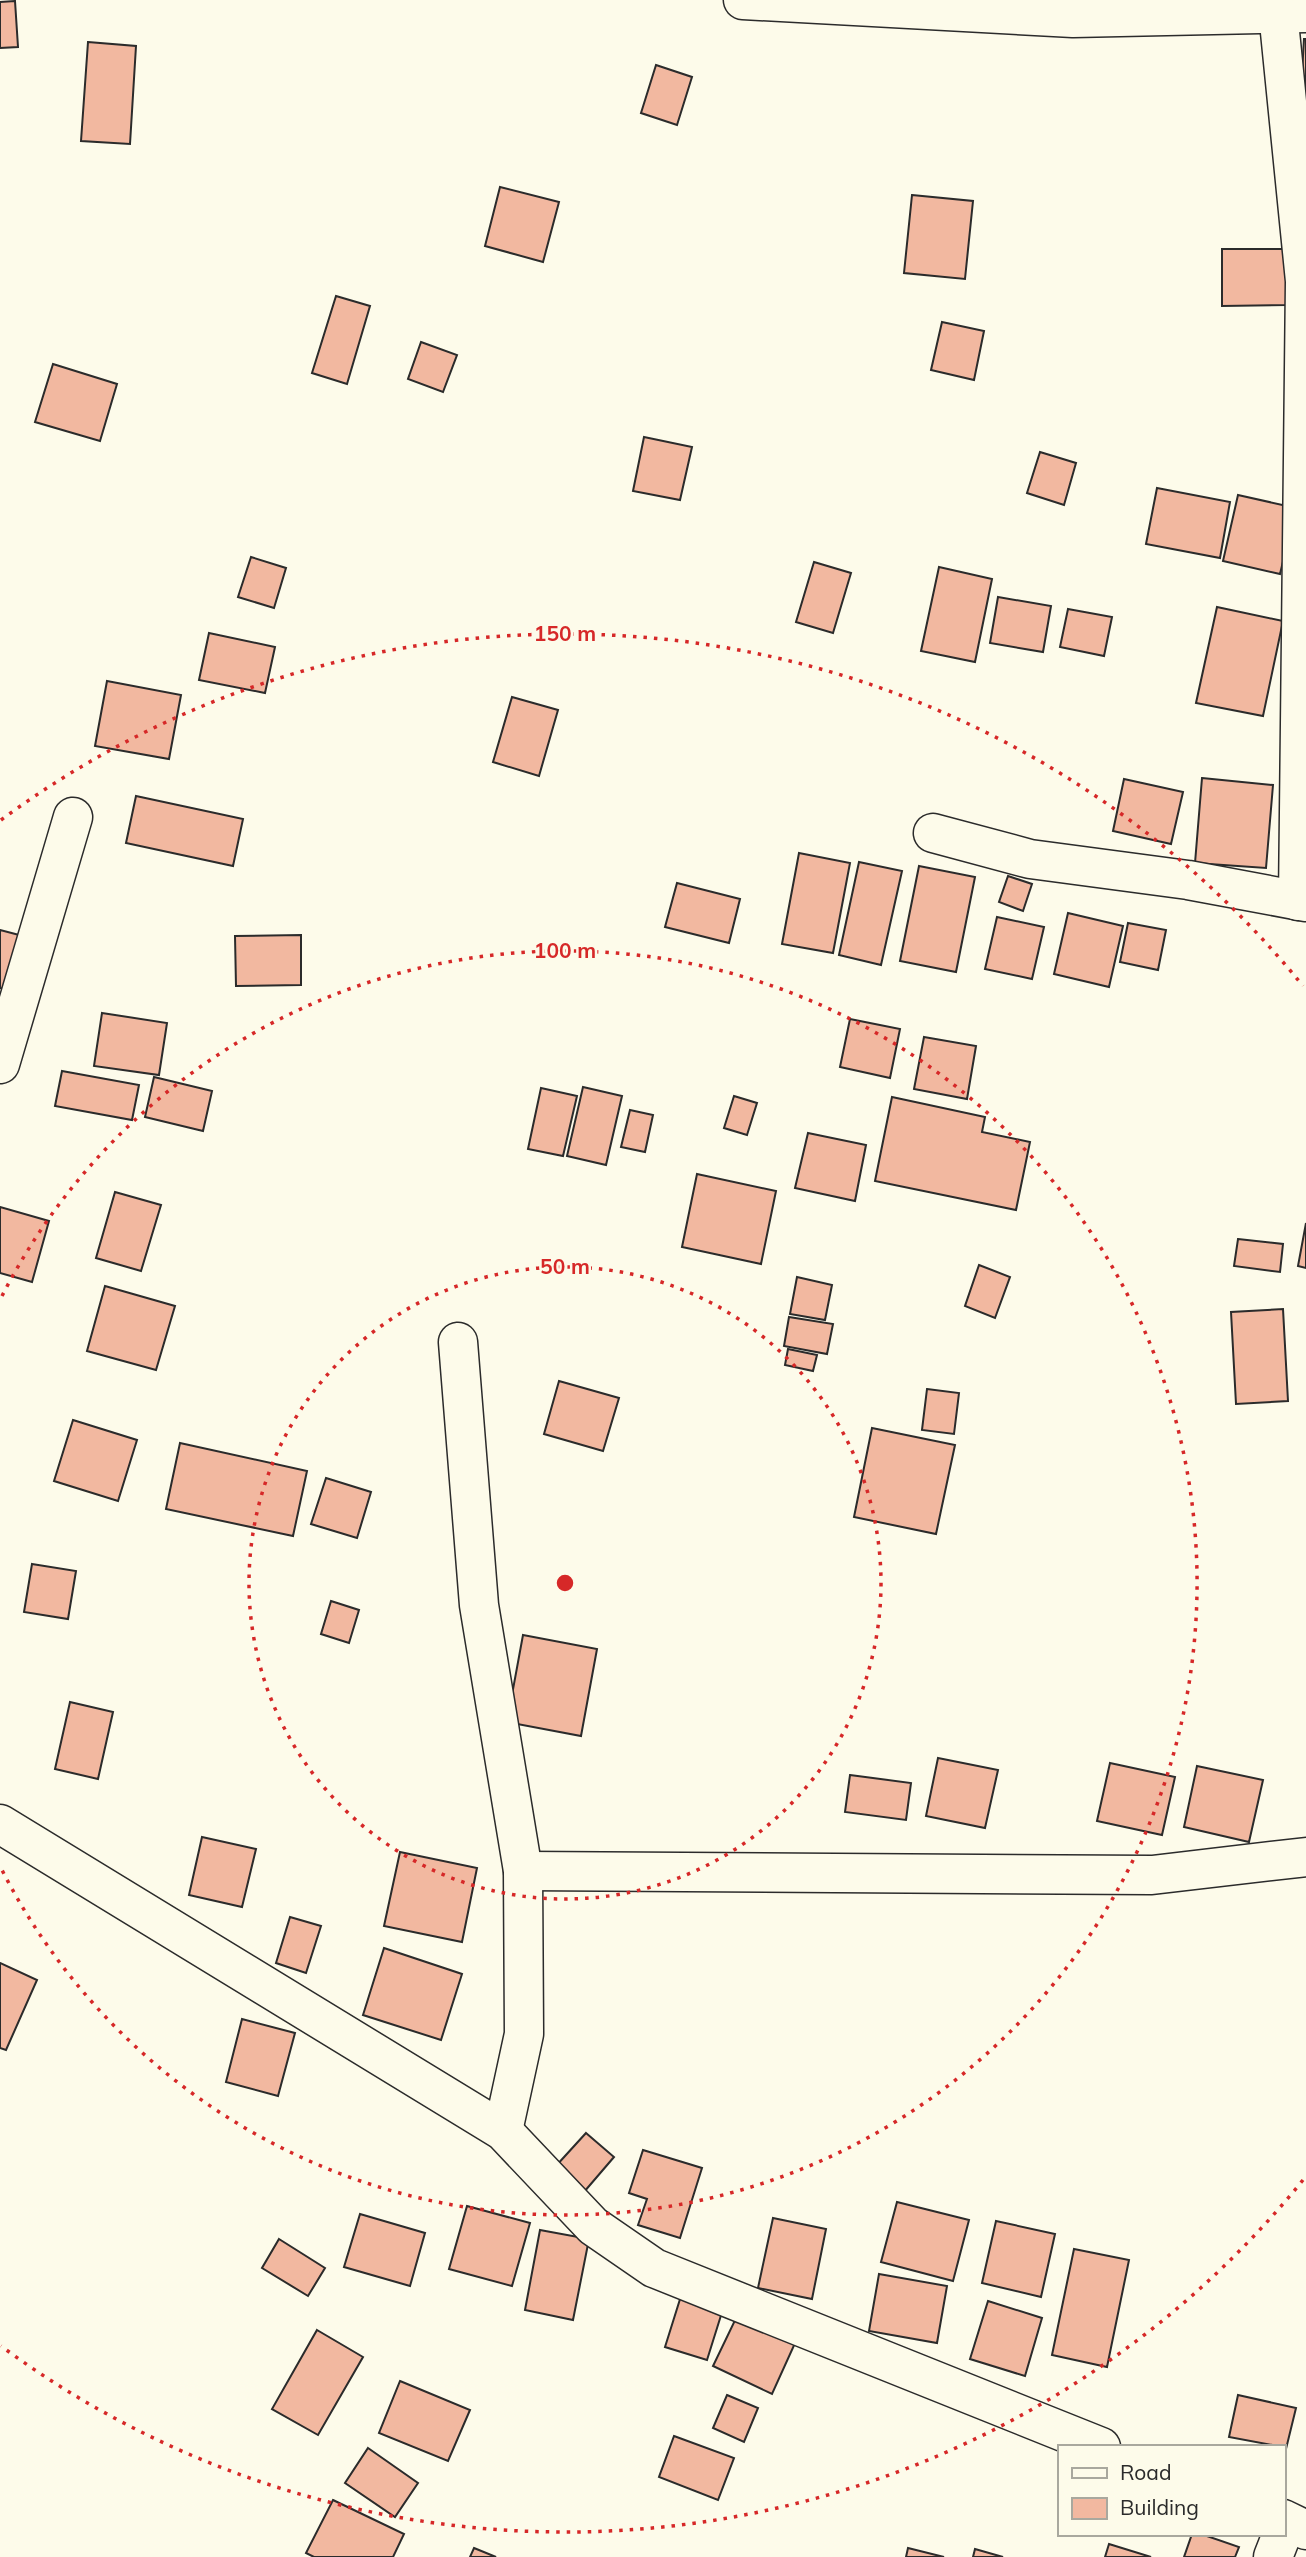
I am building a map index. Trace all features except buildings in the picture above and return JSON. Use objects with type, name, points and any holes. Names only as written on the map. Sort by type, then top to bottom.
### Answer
[{"type":"street","points":[[743,0],[1073,18],[1292,13],[1305,281],[1302,901],[1188,880],[1030,859],[933,833]]},
{"type":"street","points":[[0,1064],[73,817]]},
{"type":"street","points":[[458,1342],[479,1605],[523,1871],[524,2034],[503,2131]]},
{"type":"street","points":[[0,1824],[503,2131],[593,2226],[654,2268],[1096,2445]]},
{"type":"street","points":[[523,1871],[1152,1875],[1306,1857]]},
{"type":"street","points":[[1273,2557],[1284,2536]]}]
